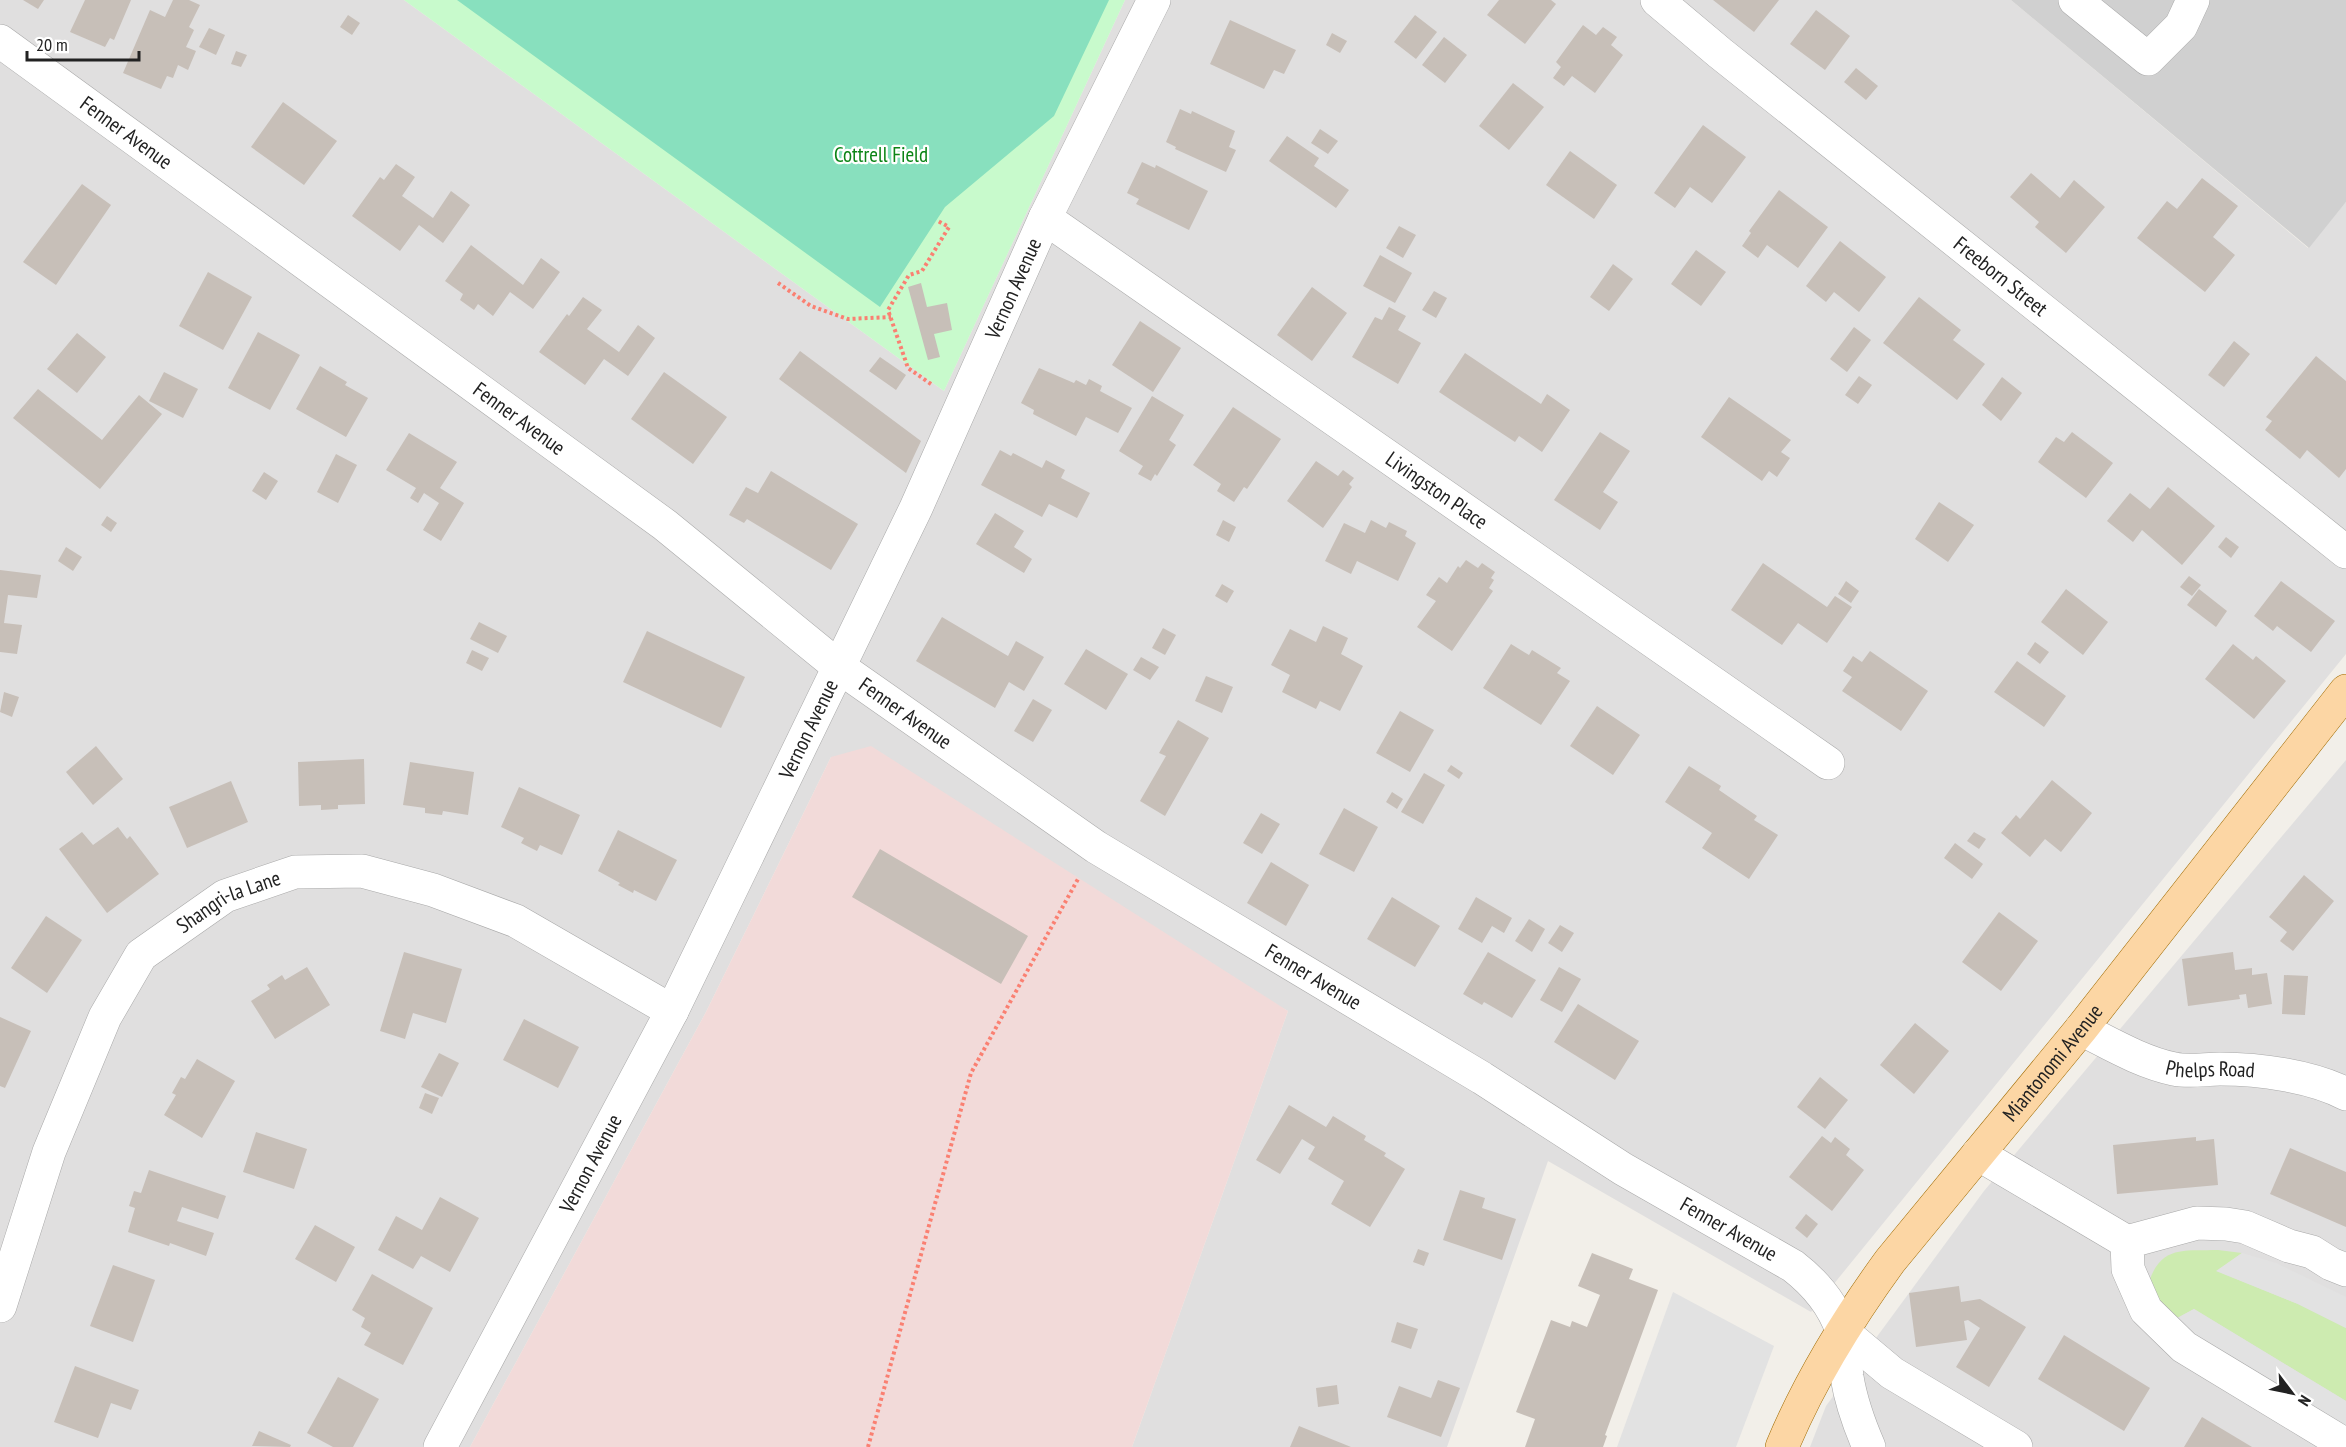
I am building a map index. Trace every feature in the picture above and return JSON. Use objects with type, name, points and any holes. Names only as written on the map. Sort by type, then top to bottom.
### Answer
[{"type":"main road","name":"Miantonomi Avenue","points":[[1782,1447],[1800,1403],[1842,1332],[1890,1261],[2081,1029],[2346,691]]},
{"type":"street","name":"Vernon Avenue","points":[[440,1447],[672,1011],[916,508],[1045,218],[1154,0]]},
{"type":"street","name":"Freeborn Street","points":[[1657,0],[1729,60],[2346,552]]},
{"type":"street","points":[[2075,0],[2148,58],[2181,26],[2193,0]]},
{"type":"street","name":"Fenner Avenue","points":[[0,41],[664,525],[839,667],[1096,847],[1482,1078],[1623,1169],[1792,1266],[1810,1279],[1823,1295],[1842,1332]]},
{"type":"street","name":"Livingston Place","points":[[1045,218],[1828,763]]},
{"type":"street","name":"Shangri-la Lane","points":[[0,1306],[49,1152],[105,1017],[141,955],[225,897],[296,872],[372,874],[433,890],[516,921],[672,1011]]},
{"type":"street","name":"Phelps Road","points":[[2081,1029],[2135,1056],[2176,1069],[2254,1071],[2308,1080],[2346,1094]]},
{"type":"street","points":[[1978,1154],[2127,1242],[2198,1223],[2226,1224],[2245,1227],[2289,1246],[2312,1252],[2346,1270]]},
{"type":"street","points":[[2127,1242],[2128,1269],[2146,1310],[2184,1347],[2346,1445]]},
{"type":"street","points":[[1842,1332],[1847,1378],[1856,1418],[1869,1447]]},
{"type":"street","points":[[1842,1332],[1892,1373],[2016,1447]]},
{"type":"path","points":[[935,387],[908,368],[888,310],[909,275],[922,271],[949,226],[938,221]]},
{"type":"path","points":[[778,283],[811,306],[848,320],[891,317]]},
{"type":"path","points":[[868,1447],[971,1072],[1096,847]]},
{"type":"shaded area","points":[[0,0],[404,0],[944,391],[1125,0],[2011,0],[2308,248],[2346,202],[2346,654],[1811,1312],[1548,1161],[1447,1447],[1132,1447],[1288,1011],[831,757],[706,1012],[470,1447],[0,1447]]},
{"type":"shaded area","points":[[2011,0],[2346,0],[2346,202],[2309,248]]},
{"type":"shaded area","points":[[871,746],[1288,1011],[1132,1447],[470,1447],[706,1012],[831,757]]},
{"type":"shaded area","points":[[2346,760],[2346,1447],[1810,1447],[1826,1406],[1984,1191]]},
{"type":"shaded area","points":[[2242,1253],[2276,1263],[2346,1297],[2346,1328],[2298,1304],[2216,1271]]},
{"type":"shaded area","points":[[1673,1292],[1774,1346],[1736,1447],[1617,1447]]},
{"type":"shaded area","points":[[2194,1309],[2346,1401],[2346,1431],[2168,1323]]},
{"type":"green space","name":"Cottrell Field","points":[[404,0],[1125,0],[944,391]]},
{"type":"green space","name":"Cottrell Field","points":[[457,0],[1109,0],[1054,116],[945,207],[880,307]]},
{"type":"green space","points":[[2218,1250],[2242,1253],[2217,1271],[2298,1304],[2346,1328],[2346,1401],[2194,1309],[2168,1323],[2149,1282],[2154,1270],[2167,1256],[2176,1252]]},
{"type":"building","points":[[23,0],[44,0],[38,9]]},
{"type":"building","points":[[85,0],[131,0],[114,40],[110,38],[105,47],[70,32]]},
{"type":"building","points":[[173,0],[189,0],[200,5],[189,27],[194,30],[186,47],[196,51],[188,70],[178,65],[173,78],[167,76],[161,89],[123,73],[150,10],[165,17]]},
{"type":"building","points":[[1499,0],[1551,0],[1556,4],[1525,44],[1487,15]]},
{"type":"building","points":[[1713,0],[1779,0],[1754,32]]},
{"type":"building","points":[[1816,10],[1850,36],[1825,70],[1790,44]]},
{"type":"building","points":[[348,15],[360,23],[352,35],[340,27]]},
{"type":"building","points":[[1415,15],[1437,32],[1416,59],[1394,42]]},
{"type":"building","points":[[1230,20],[1296,50],[1284,74],[1274,70],[1264,89],[1210,64]]},
{"type":"building","points":[[1583,25],[1596,35],[1603,27],[1617,37],[1611,45],[1623,55],[1595,93],[1572,76],[1564,86],[1553,78],[1561,67],[1556,62]]},
{"type":"building","points":[[209,28],[225,35],[216,55],[199,47]]},
{"type":"building","points":[[1332,33],[1347,41],[1340,53],[1326,45]]},
{"type":"building","points":[[1444,37],[1467,55],[1445,83],[1422,65]]},
{"type":"building","points":[[236,51],[247,55],[241,67],[231,64]]},
{"type":"building","points":[[1856,68],[1878,86],[1866,100],[1844,82]]},
{"type":"building","points":[[1513,83],[1544,107],[1509,150],[1479,126]]},
{"type":"building","points":[[283,102],[337,141],[304,185],[251,147]]},
{"type":"building","points":[[1180,109],[1191,114],[1192,111],[1235,131],[1229,147],[1236,150],[1226,172],[1175,149],[1176,147],[1166,142]]},
{"type":"building","points":[[1703,125],[1746,157],[1712,203],[1690,187],[1675,208],[1654,193]]},
{"type":"building","points":[[1320,129],[1338,141],[1328,154],[1311,143]]},
{"type":"building","points":[[1287,136],[1319,158],[1314,166],[1349,190],[1336,208],[1269,161]]},
{"type":"building","points":[[1570,151],[1617,185],[1594,219],[1546,185]]},
{"type":"building","points":[[1142,162],[1155,168],[1156,165],[1208,191],[1189,230],[1136,204],[1139,199],[1127,193]]},
{"type":"building","points":[[396,164],[415,177],[402,196],[433,218],[451,191],[470,205],[443,243],[419,225],[400,251],[352,216],[380,177],[384,180]]},
{"type":"building","points":[[2031,173],[2060,198],[2074,180],[2105,207],[2066,253],[2035,227],[2039,222],[2010,197]]},
{"type":"building","points":[[2202,178],[2238,206],[2213,237],[2235,255],[2205,292],[2137,238],[2167,201],[2177,209]]},
{"type":"building","points":[[82,184],[111,205],[56,285],[23,262]]},
{"type":"building","points":[[1779,190],[1828,227],[1798,268],[1767,245],[1758,258],[1742,246],[1751,233],[1749,231]]},
{"type":"building","points":[[1399,226],[1416,235],[1403,258],[1386,248]]},
{"type":"building","points":[[1840,241],[1886,277],[1859,312],[1834,292],[1826,302],[1806,286]]},
{"type":"building","points":[[471,245],[523,285],[541,258],[560,272],[533,309],[510,292],[493,316],[478,304],[474,310],[460,300],[463,294],[445,281]]},
{"type":"building","points":[[1696,250],[1726,272],[1701,306],[1671,284]]},
{"type":"building","points":[[1380,255],[1412,273],[1395,303],[1363,286]]},
{"type":"building","points":[[1613,264],[1633,279],[1609,311],[1590,297]]},
{"type":"building","points":[[208,272],[252,297],[223,350],[179,326]]},
{"type":"building","points":[[921,283],[927,307],[947,303],[952,330],[934,334],[940,357],[928,360],[908,287]]},
{"type":"building","points":[[1312,287],[1347,313],[1312,361],[1277,335]]},
{"type":"building","points":[[1434,291],[1447,298],[1436,318],[1422,310]]},
{"type":"building","points":[[583,297],[602,310],[587,329],[619,352],[638,325],[655,338],[628,376],[604,359],[585,385],[539,352],[567,314],[569,316]]},
{"type":"building","points":[[1919,297],[1961,330],[1953,340],[1985,364],[1957,400],[1883,343]]},
{"type":"building","points":[[1389,307],[1406,316],[1398,330],[1421,343],[1398,384],[1352,357],[1375,317],[1382,320]]},
{"type":"building","points":[[1140,321],[1181,348],[1153,392],[1112,365]]},
{"type":"building","points":[[1854,327],[1871,340],[1847,372],[1830,359]]},
{"type":"building","points":[[258,332],[300,355],[270,410],[228,388]]},
{"type":"building","points":[[77,333],[106,357],[77,393],[47,369]]},
{"type":"building","points":[[2234,341],[2250,354],[2224,387],[2208,375]]},
{"type":"building","points":[[800,351],[921,441],[906,473],[779,379]]},
{"type":"building","points":[[1465,353],[1541,404],[1547,394],[1570,410],[1542,452],[1519,436],[1515,442],[1439,392]]},
{"type":"building","points":[[2316,356],[2346,381],[2346,469],[2339,478],[2307,450],[2300,459],[2265,430],[2272,421],[2266,417]]},
{"type":"building","points":[[880,357],[906,375],[896,390],[869,371]]},
{"type":"building","points":[[320,366],[347,382],[345,385],[368,398],[346,437],[296,409]]},
{"type":"building","points":[[1039,368],[1074,383],[1076,380],[1086,385],[1089,379],[1102,386],[1100,391],[1132,408],[1118,433],[1086,417],[1076,436],[1033,414],[1034,410],[1021,403]]},
{"type":"building","points":[[164,372],[198,389],[183,418],[149,401]]},
{"type":"building","points":[[664,372],[727,417],[693,464],[631,419]]},
{"type":"building","points":[[1859,376],[1872,385],[1858,404],[1845,395]]},
{"type":"building","points":[[2002,377],[2022,393],[2001,421],[1982,405]]},
{"type":"building","points":[[38,389],[102,440],[139,395],[162,414],[100,489],[13,418]]},
{"type":"building","points":[[1152,396],[1184,415],[1169,440],[1176,445],[1157,476],[1155,474],[1151,481],[1138,474],[1143,466],[1119,451]]},
{"type":"building","points":[[1729,397],[1791,440],[1781,452],[1790,458],[1777,477],[1769,471],[1762,481],[1701,437]]},
{"type":"building","points":[[1233,407],[1281,439],[1247,489],[1244,487],[1234,502],[1217,491],[1221,484],[1193,465]]},
{"type":"building","points":[[1600,432],[1630,451],[1603,492],[1618,502],[1600,530],[1554,500]]},
{"type":"building","points":[[2072,432],[2113,463],[2086,498],[2038,462],[2056,437],[2064,442]]},
{"type":"building","points":[[409,433],[457,462],[440,488],[464,503],[441,541],[423,530],[439,503],[424,493],[418,503],[410,498],[416,488],[386,470]]},
{"type":"building","points":[[1000,450],[1011,456],[1013,453],[1042,468],[1046,460],[1065,470],[1061,478],[1090,493],[1077,518],[1049,504],[1042,517],[981,485]]},
{"type":"building","points":[[336,454],[357,465],[338,503],[317,492]]},
{"type":"building","points":[[1316,461],[1338,476],[1343,470],[1354,478],[1349,484],[1352,487],[1323,528],[1287,501]]},
{"type":"building","points":[[771,471],[858,524],[831,570],[747,519],[744,523],[729,515],[746,487],[758,493]]},
{"type":"building","points":[[264,472],[278,481],[266,500],[252,491]]},
{"type":"building","points":[[2168,487],[2215,526],[2182,565],[2142,530],[2133,542],[2107,521],[2130,493],[2150,509]]},
{"type":"building","points":[[1939,502],[1974,525],[1948,562],[1915,539]]},
{"type":"building","points":[[995,513],[1024,531],[1014,547],[1032,559],[1024,573],[976,544]]},
{"type":"building","points":[[107,516],[117,523],[111,532],[101,525]]},
{"type":"building","points":[[1223,520],[1236,527],[1229,542],[1216,535]]},
{"type":"building","points":[[1371,520],[1386,528],[1389,522],[1407,531],[1405,536],[1416,543],[1398,581],[1357,561],[1351,574],[1325,561],[1344,523],[1365,533]]},
{"type":"building","points":[[2226,537],[2239,547],[2231,558],[2218,547]]},
{"type":"building","points":[[66,547],[82,557],[73,571],[58,561]]},
{"type":"building","points":[[1466,560],[1478,568],[1482,563],[1495,572],[1491,578],[1494,580],[1489,588],[1493,591],[1452,651],[1417,627],[1436,601],[1426,595],[1439,577],[1447,583],[1458,566],[1460,568]]},
{"type":"building","points":[[1763,563],[1827,607],[1835,596],[1852,607],[1827,643],[1798,623],[1782,645],[1731,610]]},
{"type":"building","points":[[0,570],[41,575],[37,598],[8,595],[4,623],[22,625],[17,654],[0,652]]},
{"type":"building","points":[[2189,576],[2201,585],[2192,596],[2180,587]]},
{"type":"building","points":[[1846,581],[1859,591],[1851,603],[1838,594]]},
{"type":"building","points":[[2281,581],[2335,621],[2311,652],[2277,626],[2273,631],[2254,616]]},
{"type":"building","points":[[1222,584],[1234,591],[1227,603],[1215,596]]},
{"type":"building","points":[[2066,589],[2108,622],[2083,655],[2041,622]]},
{"type":"building","points":[[2199,589],[2227,611],[2216,627],[2187,605]]},
{"type":"building","points":[[942,617],[1008,656],[1016,641],[1044,657],[1024,691],[1009,682],[995,708],[916,661]]},
{"type":"building","points":[[479,622],[507,636],[498,653],[470,639]]},
{"type":"building","points":[[1323,626],[1348,638],[1341,654],[1363,666],[1340,711],[1320,701],[1316,709],[1282,692],[1290,675],[1271,665],[1290,629],[1316,642]]},
{"type":"building","points":[[1163,628],[1176,635],[1165,655],[1152,648]]},
{"type":"building","points":[[647,631],[745,677],[721,728],[623,682]]},
{"type":"building","points":[[2035,642],[2049,652],[2040,664],[2027,654]]},
{"type":"building","points":[[1511,644],[1529,655],[1532,650],[1561,668],[1557,673],[1570,681],[1541,725],[1483,688]]},
{"type":"building","points":[[2233,644],[2253,660],[2256,656],[2286,681],[2254,719],[2205,679]]},
{"type":"building","points":[[1086,649],[1128,674],[1106,710],[1064,684]]},
{"type":"building","points":[[472,650],[489,658],[482,671],[466,663]]},
{"type":"building","points":[[1870,651],[1928,691],[1901,731],[1842,691],[1852,677],[1843,671],[1853,656],[1862,662]]},
{"type":"building","points":[[1141,657],[1159,667],[1150,680],[1133,670]]},
{"type":"building","points":[[2017,661],[2066,696],[2044,727],[1994,692]]},
{"type":"building","points":[[1206,676],[1233,687],[1222,713],[1195,701]]},
{"type":"building","points":[[4,692],[19,697],[12,717],[0,712]]},
{"type":"building","points":[[1033,699],[1052,710],[1033,742],[1014,731]]},
{"type":"building","points":[[1597,706],[1640,735],[1613,775],[1570,746]]},
{"type":"building","points":[[1400,711],[1434,730],[1410,772],[1376,753]]},
{"type":"building","points":[[1178,720],[1209,738],[1165,816],[1140,801],[1166,756],[1159,753]]},
{"type":"building","points":[[96,746],[123,779],[93,805],[66,772]]},
{"type":"building","points":[[364,759],[365,804],[338,805],[338,809],[321,810],[321,805],[299,806],[298,762]]},
{"type":"building","points":[[410,762],[474,772],[468,815],[443,811],[442,815],[425,813],[425,808],[403,805]]},
{"type":"building","points":[[1451,765],[1463,773],[1459,779],[1447,771]]},
{"type":"building","points":[[1689,766],[1721,786],[1719,790],[1757,816],[1754,820],[1778,835],[1749,879],[1702,848],[1712,833],[1665,802]]},
{"type":"building","points":[[1424,773],[1445,785],[1423,824],[1401,812]]},
{"type":"building","points":[[2052,780],[2092,813],[2061,852],[2045,839],[2030,857],[2001,833],[2016,815],[2020,819]]},
{"type":"building","points":[[231,781],[248,822],[187,848],[169,807]]},
{"type":"building","points":[[519,787],[580,815],[562,855],[540,845],[537,851],[521,843],[524,838],[501,827]]},
{"type":"building","points":[[1392,792],[1403,799],[1397,809],[1386,802]]},
{"type":"building","points":[[1344,808],[1378,827],[1354,872],[1319,854]]},
{"type":"building","points":[[1261,813],[1280,824],[1262,854],[1243,843]]},
{"type":"building","points":[[118,827],[127,839],[130,836],[159,874],[107,913],[59,849],[82,832],[93,845]]},
{"type":"building","points":[[618,830],[677,860],[656,901],[634,890],[633,893],[598,871]]},
{"type":"building","points":[[1974,832],[1986,839],[1979,849],[1967,841]]},
{"type":"building","points":[[1955,843],[1983,864],[1972,879],[1944,858]]},
{"type":"building","points":[[880,849],[1028,936],[1001,984],[852,897]]},
{"type":"building","points":[[1271,862],[1309,885],[1286,926],[1247,903]]},
{"type":"building","points":[[2304,875],[2334,901],[2293,951],[2280,941],[2287,932],[2269,917]]},
{"type":"building","points":[[1392,897],[1440,926],[1415,967],[1367,939]]},
{"type":"building","points":[[1476,897],[1512,918],[1504,933],[1492,926],[1482,943],[1458,929]]},
{"type":"building","points":[[1999,912],[2038,941],[2001,991],[1962,962]]},
{"type":"building","points":[[46,916],[82,940],[47,993],[11,968]]},
{"type":"building","points":[[1529,919],[1545,929],[1532,952],[1515,941]]},
{"type":"building","points":[[1560,925],[1574,933],[1562,952],[1548,943]]},
{"type":"building","points":[[404,952],[462,969],[446,1023],[413,1013],[405,1039],[380,1031]]},
{"type":"building","points":[[1488,952],[1536,980],[1512,1018],[1484,1002],[1482,1005],[1463,994]]},
{"type":"building","points":[[2233,952],[2235,970],[2252,968],[2252,975],[2267,973],[2272,1004],[2248,1008],[2246,994],[2239,995],[2240,999],[2188,1006],[2182,959]]},
{"type":"building","points":[[307,967],[330,1005],[275,1039],[251,1001],[270,989],[267,985],[282,975],[285,980]]},
{"type":"building","points":[[1559,967],[1581,979],[1562,1012],[1540,1000]]},
{"type":"building","points":[[2284,975],[2308,976],[2305,1015],[2282,1014]]},
{"type":"building","points":[[1578,1004],[1639,1041],[1615,1080],[1554,1042]]},
{"type":"building","points":[[0,1017],[31,1031],[5,1088],[0,1086]]},
{"type":"building","points":[[524,1019],[579,1047],[558,1088],[503,1060]]},
{"type":"building","points":[[1915,1023],[1949,1051],[1914,1094],[1880,1065]]},
{"type":"building","points":[[439,1053],[459,1063],[442,1097],[421,1087]]},
{"type":"building","points":[[197,1059],[235,1081],[202,1138],[164,1115],[176,1095],[172,1093],[181,1077],[185,1079]]},
{"type":"building","points":[[1820,1077],[1848,1100],[1825,1129],[1797,1107]]},
{"type":"building","points":[[425,1093],[439,1098],[432,1114],[419,1108]]},
{"type":"building","points":[[1289,1105],[1326,1127],[1333,1116],[1366,1136],[1364,1140],[1386,1153],[1384,1156],[1405,1169],[1370,1227],[1331,1204],[1344,1181],[1308,1159],[1315,1147],[1302,1139],[1280,1174],[1256,1160]]},
{"type":"building","points":[[256,1132],[307,1149],[294,1189],[243,1172]]},
{"type":"building","points":[[1822,1136],[1831,1143],[1835,1137],[1850,1149],[1846,1155],[1864,1170],[1832,1211],[1789,1177]]},
{"type":"building","points":[[2196,1137],[2196,1141],[2214,1139],[2218,1185],[2117,1194],[2113,1145]]},
{"type":"building","points":[[2290,1148],[2346,1172],[2346,1227],[2270,1194]]},
{"type":"building","points":[[149,1170],[226,1196],[218,1219],[182,1207],[177,1221],[214,1233],[206,1256],[170,1243],[169,1246],[128,1232],[135,1208],[129,1206],[134,1191],[141,1193]]},
{"type":"building","points":[[1460,1190],[1485,1198],[1482,1208],[1516,1219],[1502,1260],[1443,1240]]},
{"type":"building","points":[[440,1197],[479,1218],[450,1272],[421,1256],[413,1269],[378,1250],[396,1216],[422,1230]]},
{"type":"building","points":[[1806,1214],[1818,1224],[1807,1238],[1795,1228]]},
{"type":"building","points":[[315,1225],[355,1247],[336,1282],[295,1259]]},
{"type":"building","points":[[1418,1249],[1429,1253],[1424,1266],[1413,1262]]},
{"type":"building","points":[[1592,1253],[1633,1269],[1629,1279],[1658,1290],[1605,1435],[1607,1436],[1603,1447],[1525,1447],[1535,1419],[1516,1412],[1551,1320],[1570,1327],[1572,1321],[1587,1327],[1600,1295],[1578,1286]]},
{"type":"building","points":[[113,1265],[155,1280],[133,1342],[90,1326]]},
{"type":"building","points":[[372,1274],[433,1308],[403,1365],[364,1345],[371,1333],[361,1327],[365,1318],[352,1310]]},
{"type":"building","points":[[1959,1286],[1961,1302],[1980,1299],[2026,1327],[1989,1387],[1956,1367],[1980,1328],[1968,1320],[1964,1321],[1967,1340],[1916,1347],[1909,1293]]},
{"type":"building","points":[[1397,1322],[1418,1329],[1411,1349],[1391,1342]]},
{"type":"building","points":[[2064,1335],[2150,1388],[2124,1431],[2038,1379]]},
{"type":"building","points":[[75,1366],[139,1390],[131,1410],[111,1403],[98,1438],[54,1422]]},
{"type":"building","points":[[338,1377],[379,1399],[353,1447],[333,1447],[307,1433]]},
{"type":"building","points":[[1438,1380],[1460,1388],[1441,1437],[1387,1417],[1399,1386],[1431,1398]]},
{"type":"building","points":[[1337,1385],[1339,1404],[1318,1407],[1316,1388]]},
{"type":"building","points":[[2202,1417],[2252,1447],[2184,1447]]},
{"type":"building","points":[[1299,1426],[1351,1447],[1290,1447]]},
{"type":"building","points":[[259,1431],[291,1445],[290,1447],[252,1446]]}]
